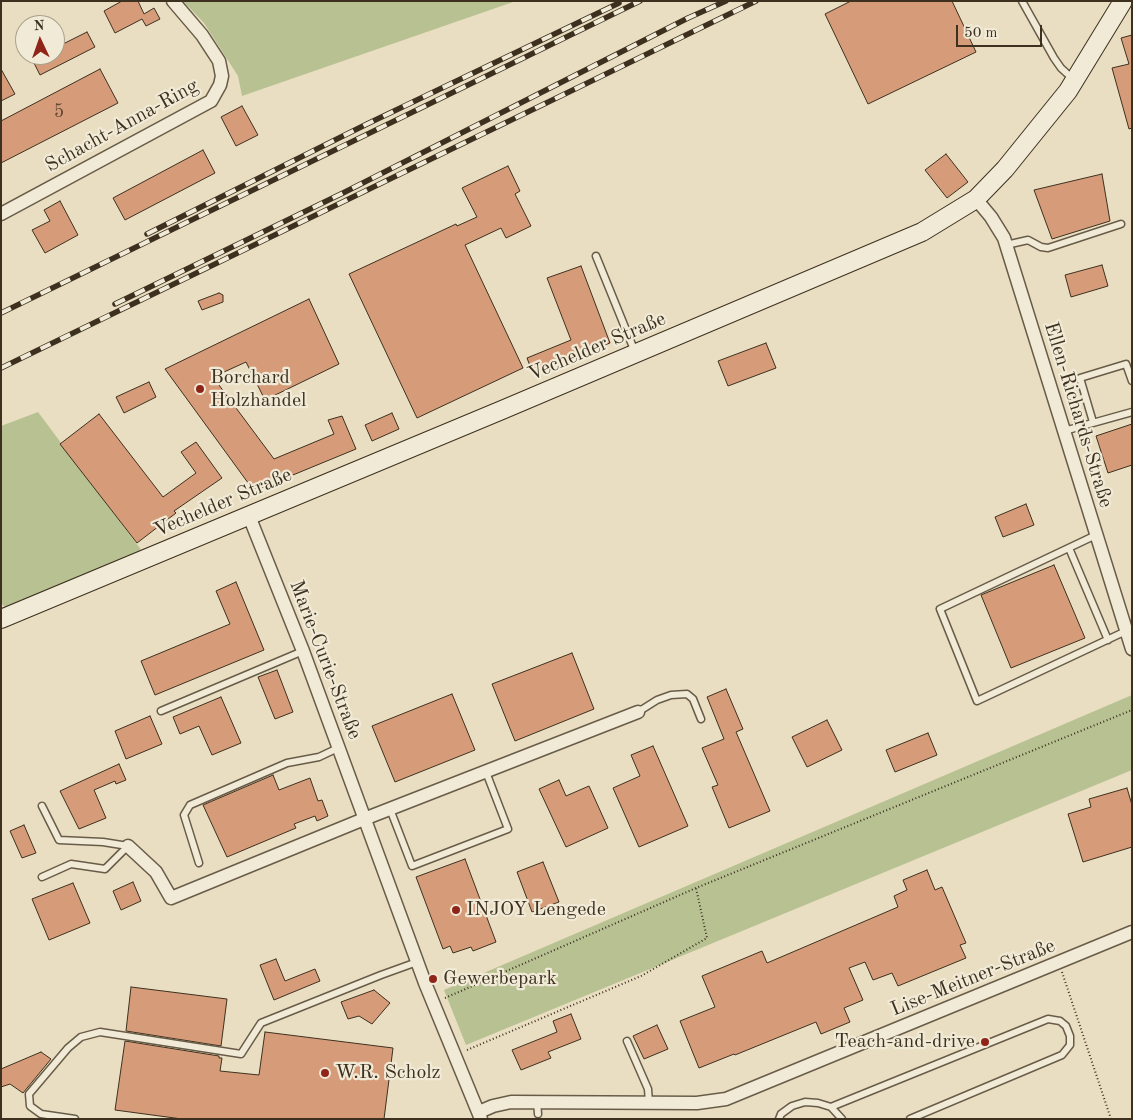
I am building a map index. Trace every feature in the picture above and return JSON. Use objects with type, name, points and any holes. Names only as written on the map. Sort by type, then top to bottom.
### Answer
[{"type":"main road","name":"Vechelder Straße","points":[[1,619],[922,232],[976,199],[1005,170],[1075,81],[1123,1]]},
{"type":"street","name":"Schacht-Anna-Ring","points":[[1,214],[211,101],[220,85],[222,76],[218,61],[202,35],[173,1]]},
{"type":"street","name":"Ellen-Richards-Straße","points":[[976,199],[991,217],[1004,238],[1132,649]]},
{"type":"street","name":"Marie-Curie-Straße","points":[[249,516],[302,651],[417,962],[480,1115]]},
{"type":"street","points":[[128,846],[156,872],[171,898],[364,819],[638,712]]},
{"type":"street","name":"Lise-Meitner-Straße","points":[[480,1115],[493,1106],[511,1102],[537,1108],[696,1102],[726,1099],[1132,932]]},
{"type":"lane","points":[[1022,1],[1054,58],[1061,68],[1075,81]]},
{"type":"lane","points":[[1006,245],[1028,240],[1041,247],[1048,248],[1121,224]]},
{"type":"lane","points":[[596,256],[636,353]]},
{"type":"lane","points":[[1093,422],[1080,378],[1126,364],[1132,382]]},
{"type":"lane","points":[[1064,431],[1132,412]]},
{"type":"lane","points":[[1096,535],[940,609],[977,701],[1126,632]]},
{"type":"lane","points":[[1069,548],[1108,640]]},
{"type":"lane","points":[[160,711],[302,651]]},
{"type":"lane","points":[[638,712],[664,697],[687,694],[693,699],[701,719]]},
{"type":"lane","points":[[199,863],[184,815],[190,805],[287,763],[319,757],[338,748]]},
{"type":"lane","points":[[390,809],[412,866],[508,829],[486,772]]},
{"type":"lane","points":[[42,806],[59,840],[103,842],[128,846]]},
{"type":"lane","points":[[42,877],[71,864],[105,869],[128,846]]},
{"type":"lane","points":[[75,1119],[41,1114],[30,1106],[30,1094],[68,1048],[81,1037],[100,1032],[241,1054],[260,1023],[380,974],[417,962]]},
{"type":"lane","points":[[831,1108],[1048,1019],[1060,1021],[1066,1026],[1070,1036],[1070,1045],[1062,1055],[910,1119]]},
{"type":"lane","points":[[627,1041],[648,1089],[649,1103]]},
{"type":"lane","points":[[779,1119],[781,1114],[792,1106],[805,1102],[818,1103],[831,1108],[842,1119]]},
{"type":"path","points":[[434,1004],[696,888],[1132,710]]},
{"type":"path","points":[[455,1055],[642,976],[707,938],[696,888]]},
{"type":"path","points":[[1059,963],[1111,1119]]},
{"type":"green space","points":[[183,1],[516,1],[242,96],[238,76],[204,23]]},
{"type":"green space","points":[[38,412],[142,551],[12,614],[1,603],[1,426]]},
{"type":"green space","points":[[1132,695],[1132,770],[466,1045],[444,990]]},
{"type":"building","points":[[122,1],[138,1],[144,14],[154,8],[160,19],[146,26],[142,19],[115,33],[104,11]]},
{"type":"building","points":[[851,1],[952,1],[976,52],[868,104],[825,14]]},
{"type":"building","points":[[87,32],[95,47],[65,62],[65,43]]},
{"type":"building","points":[[1132,35],[1132,128],[1129,129],[1112,68],[1129,64],[1121,38]]},
{"type":"building","points":[[35,65],[60,65],[40,75]]},
{"type":"building","points":[[1,69],[15,94],[1,101]]},
{"type":"building","points":[[100,69],[118,103],[1,163],[1,121]]},
{"type":"building","points":[[242,106],[258,135],[236,146],[221,117]]},
{"type":"building","points":[[203,150],[215,173],[125,220],[113,198]]},
{"type":"building","points":[[946,154],[968,182],[947,198],[925,170]]},
{"type":"building","points":[[508,166],[520,191],[515,194],[531,226],[506,238],[501,228],[465,245],[523,368],[417,418],[349,274],[456,224],[457,226],[477,217],[462,188]]},
{"type":"building","points":[[1102,174],[1110,221],[1052,239],[1034,190]]},
{"type":"building","points":[[60,201],[78,235],[45,253],[32,230],[50,221],[44,210]]},
{"type":"building","points":[[1102,265],[1108,286],[1071,297],[1065,275]]},
{"type":"building","points":[[581,266],[610,343],[533,374],[527,358],[571,340],[547,278]]},
{"type":"building","points":[[219,293],[223,295],[223,302],[202,310],[198,301]]},
{"type":"building","name":"Borchard Holzhandel","points":[[309,299],[339,364],[265,400],[246,362],[213,377],[274,459],[334,434],[328,420],[342,416],[356,449],[254,491],[165,369]]},
{"type":"building","points":[[766,343],[776,368],[728,386],[718,361]]},
{"type":"building","points":[[149,382],[156,397],[124,413],[116,397]]},
{"type":"building","points":[[392,413],[399,429],[372,441],[365,425]]},
{"type":"building","points":[[99,414],[163,497],[196,473],[181,452],[196,442],[222,478],[174,511],[176,513],[137,543],[60,444]]},
{"type":"building","points":[[1132,424],[1132,465],[1108,473],[1096,436]]},
{"type":"building","points":[[1026,504],[1034,525],[1003,537],[995,517]]},
{"type":"building","points":[[1054,565],[1085,638],[1011,668],[981,595]]},
{"type":"building","points":[[236,582],[264,650],[155,695],[141,661],[230,624],[216,591]]},
{"type":"building","points":[[572,653],[594,709],[515,741],[492,684]]},
{"type":"building","points":[[277,670],[293,712],[275,719],[258,677]]},
{"type":"building","points":[[726,689],[743,729],[736,732],[770,811],[729,828],[712,787],[718,785],[702,748],[724,739],[707,697]]},
{"type":"building","points":[[452,694],[475,750],[395,782],[372,726]]},
{"type":"building","points":[[221,697],[241,743],[212,755],[199,726],[180,734],[173,717]]},
{"type":"building","points":[[150,716],[162,744],[126,759],[115,731]]},
{"type":"building","points":[[827,720],[842,750],[807,767],[792,737]]},
{"type":"building","points":[[928,733],[937,755],[895,772],[886,750]]},
{"type":"building","points":[[653,746],[688,826],[639,847],[613,788],[640,776],[631,755]]},
{"type":"building","points":[[119,764],[126,780],[116,784],[115,781],[94,790],[106,818],[79,829],[60,791]]},
{"type":"building","points":[[273,775],[279,790],[310,778],[318,801],[322,800],[328,816],[317,821],[315,816],[294,824],[296,828],[227,857],[203,805]]},
{"type":"building","points":[[559,780],[566,796],[589,786],[608,828],[566,847],[539,789]]},
{"type":"building","points":[[1127,788],[1132,805],[1132,847],[1083,862],[1068,814],[1091,807],[1089,799]]},
{"type":"building","points":[[24,825],[36,853],[22,858],[10,831]]},
{"type":"building","name":"INJOY Lengede","points":[[465,859],[496,942],[473,951],[471,947],[453,953],[450,946],[443,949],[416,877]]},
{"type":"building","points":[[543,862],[559,902],[532,912],[517,872]]},
{"type":"building","points":[[927,870],[935,890],[942,887],[966,943],[960,945],[966,958],[898,986],[892,973],[873,980],[865,962],[849,968],[863,1000],[844,1008],[850,1022],[821,1034],[816,1022],[699,1068],[680,1021],[715,1007],[702,976],[762,951],[767,963],[898,907],[894,896],[907,890],[903,880]]},
{"type":"building","points":[[133,882],[141,901],[121,910],[113,891]]},
{"type":"building","points":[[73,883],[90,923],[49,940],[32,899]]},
{"type":"building","points":[[276,959],[285,981],[315,969],[320,981],[274,1000],[260,965]]},
{"type":"building","points":[[131,987],[227,999],[221,1046],[126,1031]]},
{"type":"building","points":[[374,990],[390,1003],[372,1024],[359,1016],[348,1019],[341,1002]]},
{"type":"building","points":[[571,1014],[581,1039],[548,1052],[551,1058],[521,1070],[512,1050],[557,1032],[553,1021]]},
{"type":"building","points":[[657,1025],[668,1049],[644,1059],[633,1036]]},
{"type":"building","name":"W.R. Scholz","points":[[265,1032],[393,1048],[384,1119],[182,1119],[115,1110],[125,1041],[219,1056],[219,1058],[222,1058],[220,1071],[259,1075]]},
{"type":"building","points":[[41,1052],[51,1059],[23,1093],[10,1084],[1,1087],[1,1069]]},
{"type":"railway","points":[[1,313],[640,1]]},
{"type":"railway","points":[[115,304],[345,192],[688,18],[726,1]]},
{"type":"railway","points":[[1,368],[756,1]]},
{"type":"railway","points":[[147,234],[367,124],[619,3]]},
{"type":"place","name":"Borchard Holzhandel","points":[[200,389]]},
{"type":"place","name":"INJOY Lengede","points":[[456,910]]},
{"type":"place","name":"Gewerbepark","points":[[433,979]]},
{"type":"place","name":"Teach-and-drive","points":[[985,1042]]},
{"type":"place","name":"W.R. Scholz","points":[[325,1073]]}]
